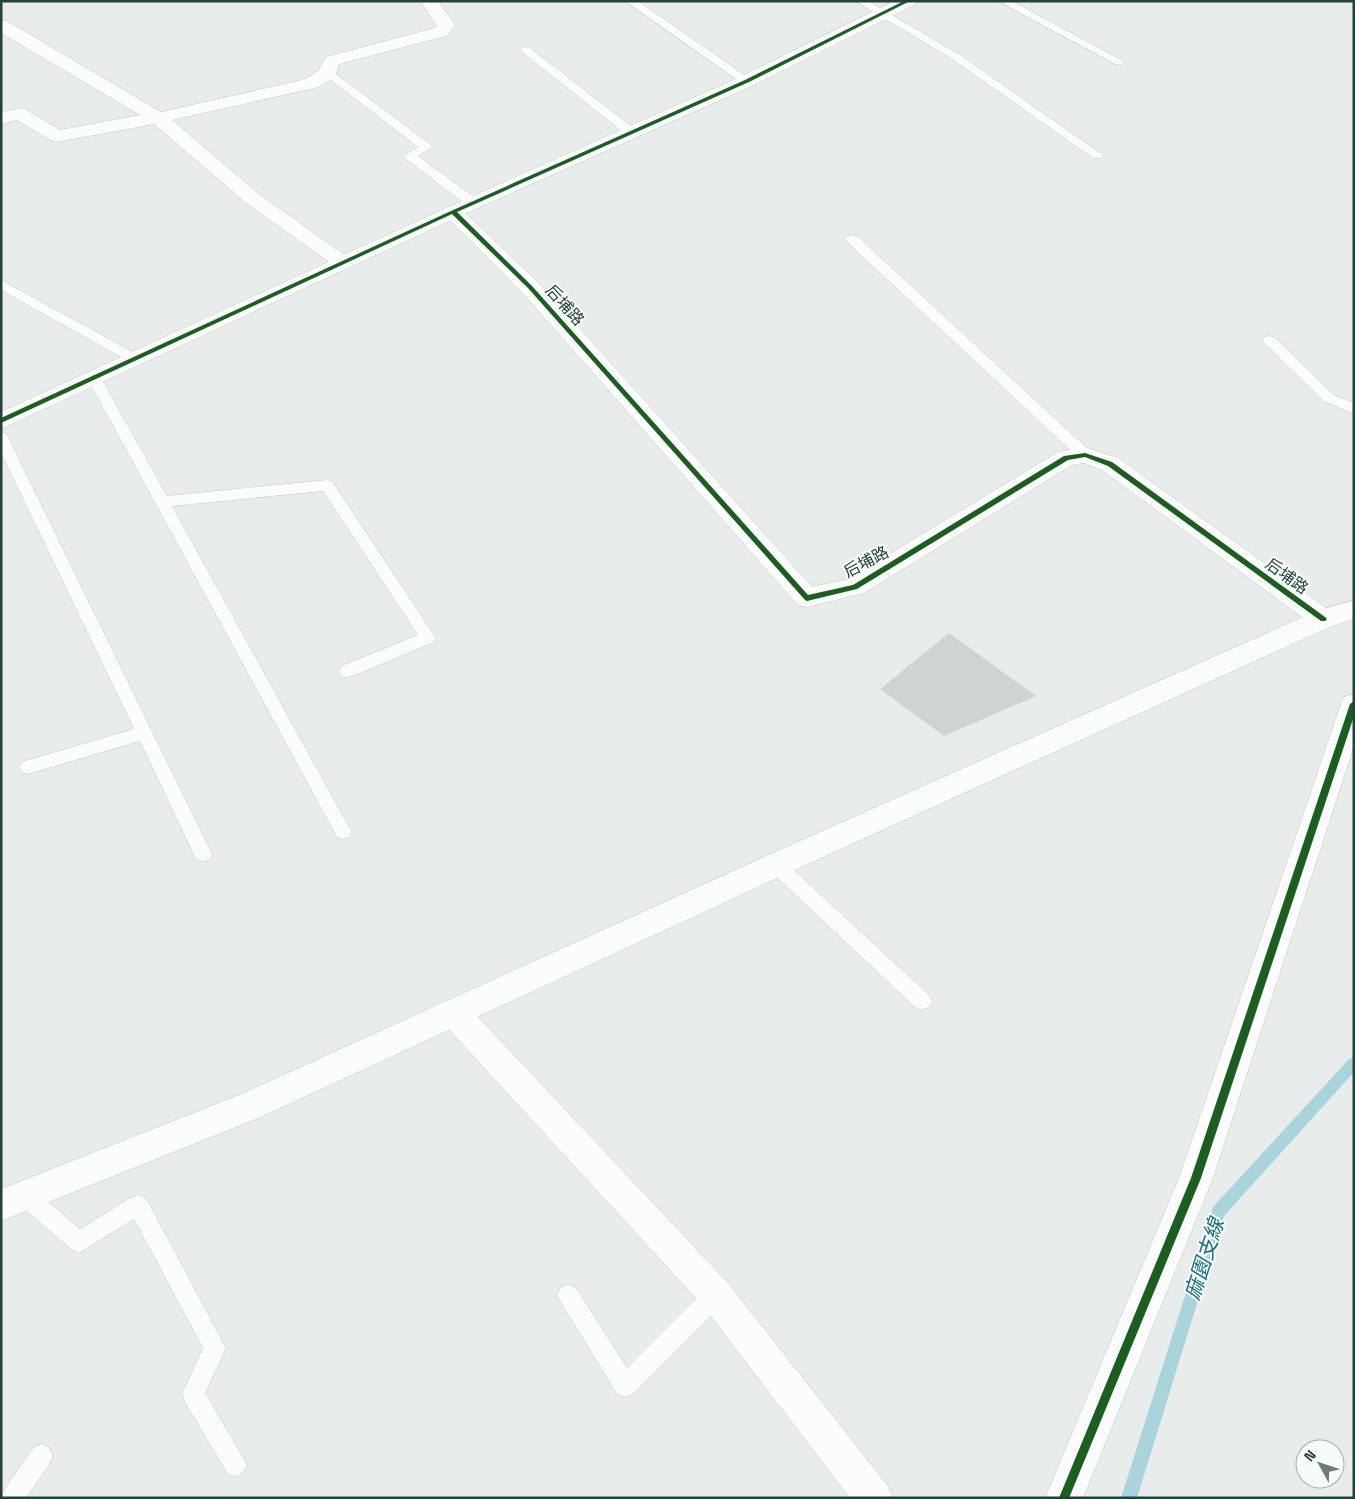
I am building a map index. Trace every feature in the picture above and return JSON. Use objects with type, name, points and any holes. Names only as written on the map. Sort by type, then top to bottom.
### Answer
[{"type":"street","points":[[1,118],[20,114],[57,136],[158,118],[312,83],[328,73],[331,62],[441,32],[446,25],[429,1]]},
{"type":"street","points":[[1,421],[463,208],[747,82],[908,1]]},
{"type":"street","points":[[1,25],[158,118],[252,198],[343,263]]},
{"type":"street","name":"后埔路","points":[[463,208],[530,287],[807,598],[855,587],[1066,458],[1085,456],[1110,464],[1323,619]]},
{"type":"street","points":[[13,1200],[250,1106],[776,865],[1323,619],[1354,609]]},
{"type":"street","points":[[1064,1498],[1196,1178],[1354,704]]},
{"type":"street","points":[[454,1013],[716,1295],[874,1498]]},
{"type":"lane","points":[[630,1],[747,82]]},
{"type":"lane","points":[[860,1],[956,57],[1097,155]]},
{"type":"lane","points":[[1004,1],[1119,62]]},
{"type":"lane","points":[[526,50],[632,133]]},
{"type":"lane","points":[[328,73],[426,147],[410,156],[463,208]]},
{"type":"lane","points":[[852,239],[1085,456]]},
{"type":"lane","points":[[1,284],[135,359]]},
{"type":"lane","points":[[1269,340],[1329,398],[1354,409]]},
{"type":"lane","points":[[94,378],[343,832]]},
{"type":"lane","points":[[1,437],[204,854]]},
{"type":"lane","points":[[162,502],[327,485],[428,638],[346,671]]},
{"type":"lane","points":[[28,767],[145,734]]},
{"type":"lane","points":[[776,865],[922,1001]]},
{"type":"lane","points":[[13,1200],[79,1242],[138,1205],[215,1348],[193,1394],[235,1465]]},
{"type":"lane","points":[[568,1296],[625,1386],[716,1295]]},
{"type":"lane","points":[[12,1498],[41,1456]]},
{"type":"building","points":[[949,633],[1036,696],[944,736],[880,689]]},
{"type":"waterway","name":"麻園支線","points":[[1129,1498],[1218,1212],[1354,1063]]},
{"type":"cycle path","points":[[1,421],[453,212],[747,81],[908,1]]},
{"type":"cycle path","points":[[453,212],[530,287],[807,598],[855,587],[1066,458],[1085,455],[1110,464],[1323,619]]},
{"type":"cycle path","points":[[1064,1498],[1196,1178],[1354,704]]}]
